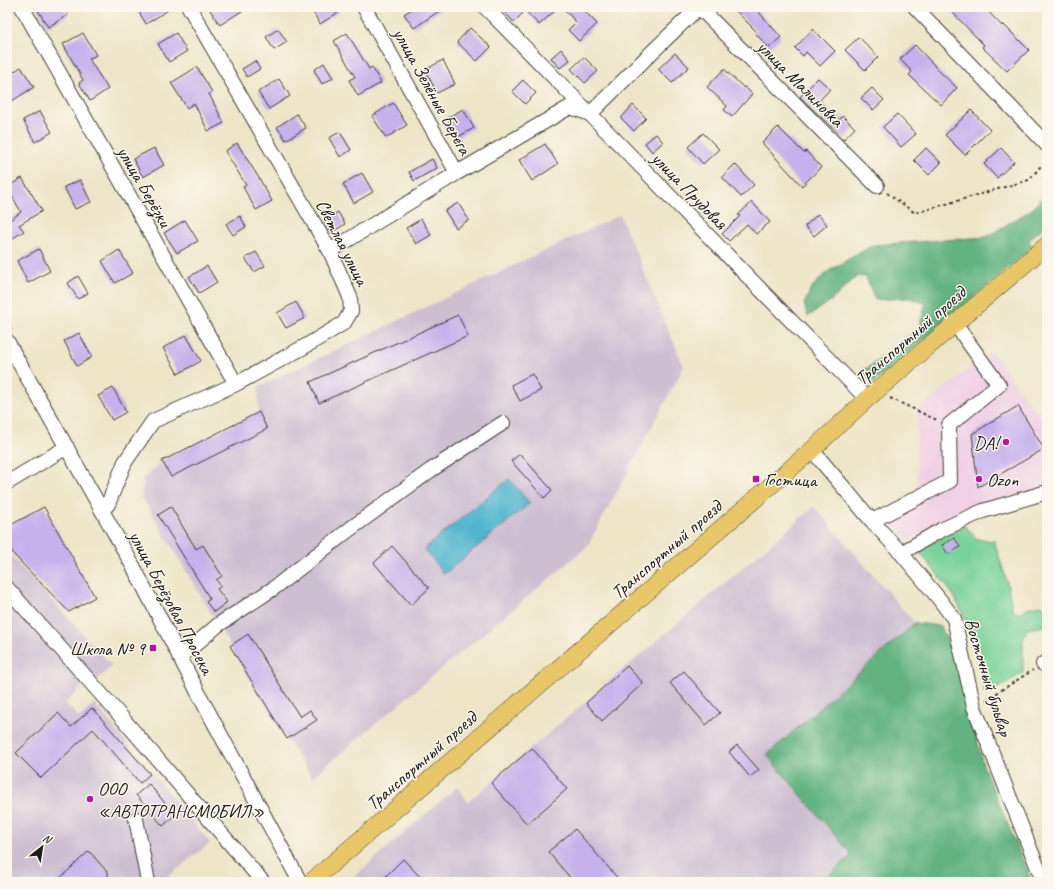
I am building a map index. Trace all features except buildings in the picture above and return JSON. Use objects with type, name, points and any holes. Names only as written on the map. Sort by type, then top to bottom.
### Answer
[{"type":"main road","name":"Транспортный проезд","points":[[311,882],[812,450],[867,400],[1047,245]]},
{"type":"street","name":"улица Берёзки","points":[[22,7],[236,384]]},
{"type":"street","name":"Светлая улица","points":[[102,511],[108,504],[125,462],[153,421],[236,384],[304,347],[344,323],[351,311],[350,297],[330,251],[189,7]]},
{"type":"street","name":"улица Зелёные Берега","points":[[364,7],[457,173]]},
{"type":"street","name":"улица Прудовая","points":[[485,7],[867,400]]},
{"type":"street","points":[[330,251],[457,173],[570,107],[590,114],[699,7]]},
{"type":"street","name":"улица Малиновка","points":[[699,7],[877,186]]},
{"type":"street","points":[[915,7],[1047,145]]},
{"type":"street","points":[[872,522],[950,481],[949,425],[999,385],[955,324]]},
{"type":"street","name":"улица Берёзовая Просека","points":[[7,341],[133,566],[300,882]]},
{"type":"street","points":[[180,656],[218,625],[274,588],[350,529],[431,470],[503,422]]},
{"type":"street","points":[[7,483],[66,447]]},
{"type":"street","name":"Восточный бульвар","points":[[812,450],[872,522],[901,553],[954,619],[974,707],[1044,873]]},
{"type":"street","points":[[901,553],[941,530],[983,511],[1047,492]]},
{"type":"street","points":[[7,588],[263,882]]},
{"type":"street","points":[[136,819],[148,882]]},
{"type":"path","points":[[877,186],[915,213],[1030,180],[1047,159]]},
{"type":"path","points":[[890,398],[949,425]]},
{"type":"path","points":[[974,707],[1045,663]]},
{"type":"shaded area","points":[[620,215],[684,367],[587,547],[312,777],[280,729],[142,497],[143,478],[162,461],[259,412],[258,387]]},
{"type":"shaded area","points":[[991,351],[1047,427],[1047,486],[986,503],[908,541],[880,510],[917,492],[917,410]]},
{"type":"shaded area","points":[[814,507],[915,623],[767,755],[852,856],[821,882],[348,882],[457,787],[468,802]]},
{"type":"shaded area","name":"ООО «АВТОТРАНСМОБИЛ»","points":[[7,551],[112,666],[96,681],[89,680],[65,703],[79,718],[94,703],[210,843],[161,882],[7,882]]},
{"type":"green space","points":[[1047,168],[1047,226],[1045,226],[1029,240],[1033,247],[871,385],[862,371],[881,359],[919,328],[926,303],[909,298],[875,300],[866,277],[857,276],[832,300],[808,317],[804,304],[812,287],[830,270],[873,245],[986,237],[1031,210],[1045,194],[1041,176]]},
{"type":"green space","points":[[964,525],[977,539],[994,541],[1007,582],[1013,612],[1021,613],[1027,608],[1041,605],[1047,609],[1047,620],[1045,626],[1027,629],[1023,641],[1023,673],[993,691],[984,692],[983,655],[953,594],[919,551]]},
{"type":"green space","points":[[915,623],[941,626],[965,687],[983,765],[1032,882],[821,882],[852,855],[767,755]]},
{"type":"water","points":[[509,479],[530,503],[444,574],[424,549]]},
{"type":"place","name":"DA!","points":[[1006,442]]},
{"type":"place","name":"Гостица","points":[[756,479]]},
{"type":"place","name":"Ozon","points":[[979,479]]},
{"type":"place","name":"Школа № 9","points":[[153,648]]},
{"type":"place","name":"ООО «АВТОТРАНСМОБИЛ»","points":[[90,799]]}]
